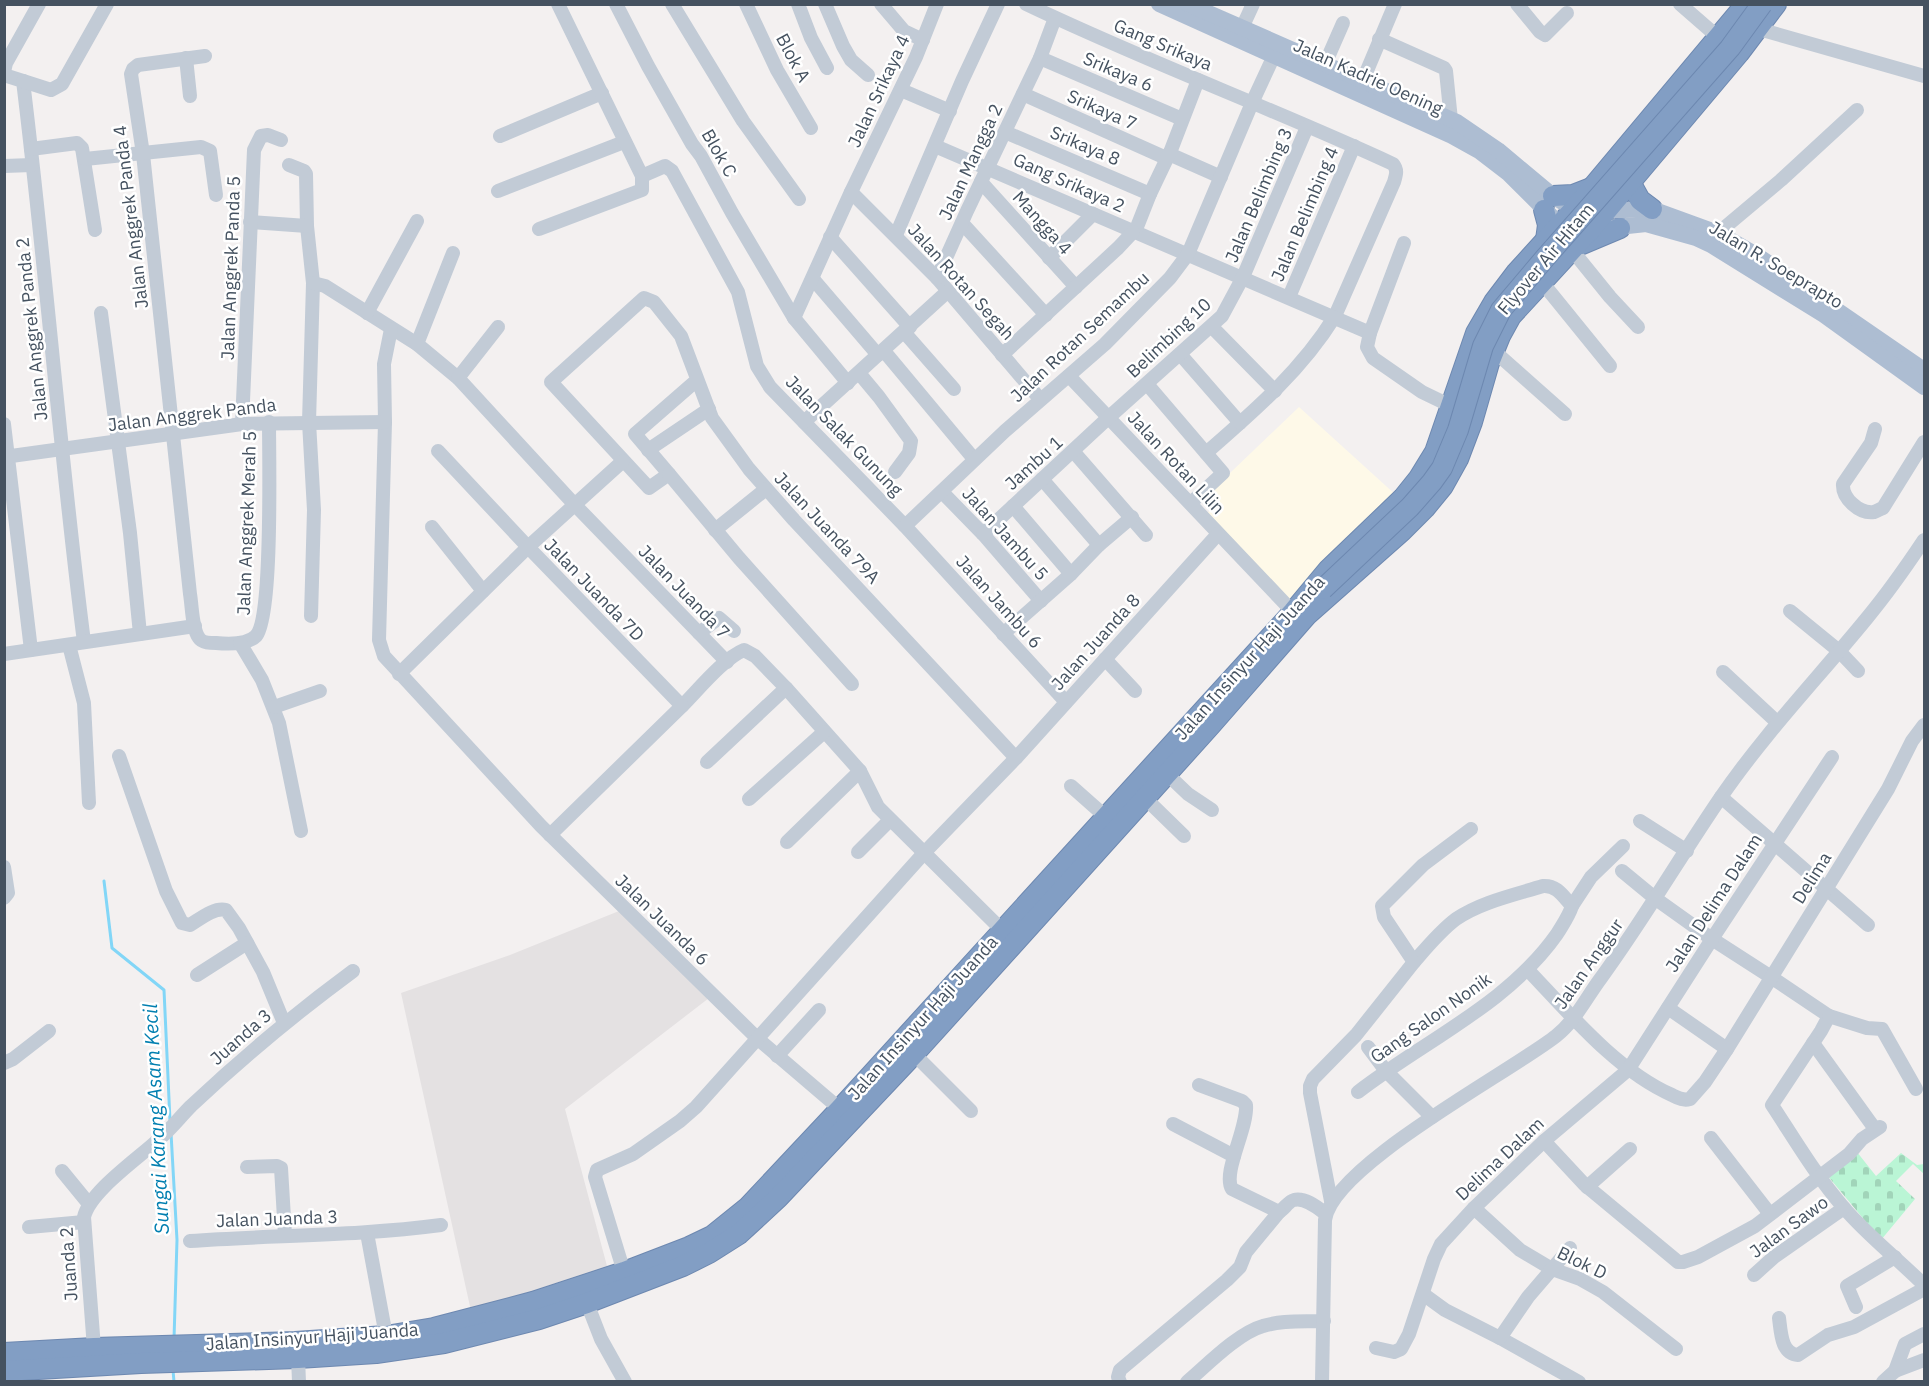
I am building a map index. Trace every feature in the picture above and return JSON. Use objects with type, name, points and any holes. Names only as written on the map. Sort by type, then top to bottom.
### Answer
[{"type":"highway","name":"Jalan Insinyur Haji Juanda","points":[[12,1374],[140,1355],[198,1354],[298,1358],[376,1353],[444,1343],[536,1310],[689,1247],[712,1236],[726,1225],[748,1207],[840,1109],[1106,817],[1167,774],[1300,611],[1328,570],[1381,520],[1419,478],[1435,452],[1476,333],[1494,302],[1516,273],[1575,208],[1746,4]]},
{"type":"highway","name":"Flyover Air Hitam","points":[[1300,611],[1410,507],[1432,482],[1442,468],[1458,430],[1483,346],[1502,310],[1730,48],[1762,4]]},
{"type":"highway","name":"Jalan Insinyur Haji Juanda","points":[[198,1354],[295,1342],[386,1336],[587,1303],[683,1266],[739,1234],[778,1198],[914,1054],[1300,611],[1401,531],[1443,486],[1458,459],[1494,351],[1511,316],[1591,229],[1759,29],[1776,4]]},
{"type":"highway","points":[[1677,88],[1696,104]]},
{"type":"highway","points":[[1630,182],[1640,200],[1652,209]]},
{"type":"highway","points":[[1546,240],[1549,203],[1591,188]]},
{"type":"highway","points":[[1573,249],[1620,228]]},
{"type":"highway","name":"Jalan Insinyur Haji Juanda","points":[[4,1353],[94,1348],[140,1355]]},
{"type":"main road","name":"Jalan Kadrie Oening","points":[[1159,4],[1277,50],[1452,136],[1479,151],[1549,203]]},
{"type":"main road","name":"Jalan Kadrie Oening","points":[[1188,4],[1242,28],[1277,50],[1325,64],[1451,120],[1498,150],[1549,203]]},
{"type":"main road","points":[[1549,203],[1575,208]]},
{"type":"main road","points":[[1549,203],[1561,224]]},
{"type":"main road","name":"Jalan R. Soeprapto","points":[[1575,208],[1604,212],[1652,209],[1718,233],[1758,256],[1924,370]]},
{"type":"main road","name":"Jalan R. Soeprapto","points":[[1561,224],[1591,229],[1646,224],[1696,238],[1824,315],[1924,387]]},
{"type":"street","points":[[39,4],[6,63],[4,73],[51,90],[62,84],[107,4]]},
{"type":"street","points":[[539,229],[642,190],[642,176],[558,4]]},
{"type":"street","name":"Blok C","points":[[616,4],[692,144],[794,318],[853,378],[879,397],[911,441],[909,453],[895,472]]},
{"type":"street","points":[[672,4],[743,121],[799,198]]},
{"type":"street","name":"Blok A","points":[[746,4],[777,70],[811,128]]},
{"type":"street","points":[[798,4],[811,38],[827,68]]},
{"type":"street","points":[[825,4],[851,60],[868,75]]},
{"type":"street","points":[[881,4],[904,31],[923,40]]},
{"type":"street","name":"Jalan Srikaya 4","points":[[794,318],[851,192],[901,90],[937,4]]},
{"type":"street","points":[[896,235],[998,4]]},
{"type":"street","name":"Gang Srikaya","points":[[1026,4],[1393,164],[1397,171],[1394,182],[1335,316]]},
{"type":"street","points":[[1242,28],[1253,4]]},
{"type":"street","points":[[1363,80],[1395,4]]},
{"type":"street","points":[[1517,4],[1539,32],[1545,35],[1567,13]]},
{"type":"street","points":[[1680,4],[1719,38]]},
{"type":"street","name":"Jalan Mangga 2","points":[[937,278],[1040,58],[1055,18]]},
{"type":"street","points":[[1325,64],[1343,23]]},
{"type":"street","points":[[1759,29],[1924,76]]},
{"type":"street","points":[[1379,39],[1444,68],[1451,120]]},
{"type":"street","name":"Jalan Rotan Semambu","points":[[906,526],[974,459],[1130,320],[1170,278],[1188,254],[1277,50]]},
{"type":"street","name":"Jalan Anggrek Panda 4","points":[[197,632],[143,154],[131,74],[138,64],[205,56]]},
{"type":"street","points":[[186,58],[190,96]]},
{"type":"street","name":"Srikaya 6","points":[[1040,58],[1182,119]]},
{"type":"street","points":[[1002,355],[1134,232],[1198,80]]},
{"type":"street","name":"Jalan Anggrek Panda 2","points":[[23,81],[84,642]]},
{"type":"street","points":[[901,90],[950,111]]},
{"type":"street","points":[[500,136],[602,93]]},
{"type":"street","name":"Srikaya 7","points":[[1023,94],[1221,177]]},
{"type":"street","points":[[1718,233],[1781,180],[1857,110]]},
{"type":"street","name":"Jalan Belimbing 3","points":[[1243,277],[1307,127]]},
{"type":"street","name":"Srikaya 8","points":[[1005,132],[1150,194]]},
{"type":"street","name":"Jalan Anggrek Panda 5","points":[[243,424],[254,150],[261,136],[268,135],[281,140]]},
{"type":"street","points":[[498,191],[624,142]]},
{"type":"street","points":[[31,150],[77,143],[82,148],[95,230]]},
{"type":"street","name":"Gang Srikaya 2","points":[[935,146],[1370,333]]},
{"type":"street","name":"Jalan Belimbing 4","points":[[1289,297],[1354,146]]},
{"type":"street","points":[[85,159],[206,148],[210,151],[216,195]]},
{"type":"street","points":[[4,166],[32,165]]},
{"type":"street","points":[[289,165],[306,174],[307,226],[313,283],[309,422],[314,510],[311,616]]},
{"type":"street","name":"Jalan Salak Gunung","points":[[642,176],[665,166],[672,171],[738,292],[758,366],[764,378],[770,387],[906,526]]},
{"type":"street","name":"Mangga 4","points":[[981,182],[1076,287]]},
{"type":"street","name":"Jalan Rotan Segah","points":[[851,192],[937,278],[1040,399]]},
{"type":"street","points":[[1048,258],[1094,214]]},
{"type":"street","points":[[250,222],[307,226]]},
{"type":"street","points":[[367,313],[417,222]]},
{"type":"street","points":[[962,223],[1046,315]]},
{"type":"street","points":[[830,237],[954,389]]},
{"type":"street","points":[[1404,243],[1370,333],[1367,347],[1373,358],[1422,392],[1451,406]]},
{"type":"street","points":[[1573,249],[1610,297],[1638,327]]},
{"type":"street","points":[[417,344],[453,253]]},
{"type":"street","name":"Belimbing 10","points":[[1108,418],[1212,327],[1230,304],[1243,277]]},
{"type":"street","points":[[813,279],[974,459]]},
{"type":"street","points":[[1541,282],[1610,366]]},
{"type":"street","name":"Jalan Juanda 7","points":[[313,283],[325,286],[417,344],[458,378],[574,504],[727,662],[741,651],[750,652],[786,688],[860,771],[875,803],[890,820],[1003,931]]},
{"type":"street","points":[[804,422],[948,291]]},
{"type":"street","name":"Jalan Juanda 79A","points":[[623,461],[550,382],[597,338],[644,298],[648,298],[654,302],[681,336],[709,410],[730,445],[766,489],[1016,758]]},
{"type":"street","points":[[100,313],[118,442],[140,634]]},
{"type":"street","points":[[1206,453],[1275,391],[1299,366],[1335,316]]},
{"type":"street","points":[[458,378],[498,327]]},
{"type":"street","points":[[1212,327],[1275,391]]},
{"type":"street","points":[[385,422],[384,364],[391,329]]},
{"type":"street","points":[[1494,351],[1565,414]]},
{"type":"street","points":[[1180,354],[1240,423]]},
{"type":"street","name":"Jalan Rotan Lilin","points":[[1069,376],[1218,534]]},
{"type":"street","points":[[697,380],[635,434],[738,558],[852,684]]},
{"type":"street","points":[[1147,384],[1223,474],[1194,500]]},
{"type":"street","points":[[648,450],[709,410]]},
{"type":"street","name":"Jambu 1","points":[[983,534],[1108,418]]},
{"type":"street","name":"Jalan Anggrek Merah 5","points":[[240,643],[255,637],[261,626],[264,612],[268,559],[269,422]]},
{"type":"street","name":"Jalan Anggrek Panda","points":[[7,457],[243,424],[385,422]]},
{"type":"street","name":"Jalan Juanda 6","points":[[385,422],[379,640],[384,656],[545,831],[758,1039],[840,1109]]},
{"type":"street","points":[[4,424],[31,650]]},
{"type":"street","points":[[1875,429],[1871,442],[1843,484],[1846,497],[1861,510],[1873,512],[1883,508],[1924,442]]},
{"type":"street","name":"Jalan Juanda 7D","points":[[438,451],[682,706]]},
{"type":"street","points":[[1073,452],[1146,535]]},
{"type":"street","points":[[399,674],[528,547],[623,461],[648,488],[669,474]]},
{"type":"street","points":[[1042,479],[1099,545]]},
{"type":"street","points":[[715,530],[766,489]]},
{"type":"street","name":"Jalan Jambu 5","points":[[942,492],[983,534],[1041,601]]},
{"type":"street","points":[[1012,506],[1071,574]]},
{"type":"street","points":[[1003,634],[1132,517]]},
{"type":"street","name":"Jalan Jambu 6","points":[[906,526],[1066,702]]},
{"type":"street","points":[[432,527],[483,591]]},
{"type":"street","points":[[1218,534],[1300,611]]},
{"type":"street","name":"Jalan Juanda 8","points":[[924,853],[1016,758],[1218,534]]},
{"type":"street","name":"Jalan Anggur","points":[[1329,1207],[1353,1177],[1369,1163],[1432,1117],[1555,1037],[1574,1019],[1656,899],[1721,796],[1777,722],[1869,616],[1924,540]]},
{"type":"street","points":[[1791,611],[1839,651],[1858,671]]},
{"type":"street","points":[[699,633],[719,618],[734,631]]},
{"type":"street","points":[[4,654],[140,634],[197,632],[206,642],[240,643],[262,680],[274,707],[301,831]]},
{"type":"street","points":[[69,645],[84,703],[90,802]]},
{"type":"street","points":[[1105,659],[1135,692]]},
{"type":"street","points":[[545,831],[727,662]]},
{"type":"street","points":[[1723,672],[1777,722]]},
{"type":"street","points":[[707,762],[786,688]]},
{"type":"street","points":[[274,707],[320,692]]},
{"type":"street","name":"Delima","points":[[1628,1070],[1650,1085],[1684,1100],[1692,1098],[1727,1049],[1772,977],[1888,789],[1912,741],[1924,725]]},
{"type":"street","points":[[749,799],[824,732]]},
{"type":"street","points":[[119,756],[166,891],[182,923],[190,925],[215,911],[226,910],[263,972],[284,1023]]},
{"type":"street","name":"Jalan Delima Dalam","points":[[1628,1070],[1832,757]]},
{"type":"street","points":[[787,842],[860,771]]},
{"type":"street","points":[[1167,774],[1188,794],[1212,810]]},
{"type":"street","points":[[1071,786],[1106,817]]},
{"type":"street","points":[[1144,791],[1184,836]]},
{"type":"street","points":[[1721,796],[1868,925]]},
{"type":"street","points":[[858,852],[890,820]]},
{"type":"street","points":[[1640,820],[1687,851]]},
{"type":"street","points":[[1414,962],[1384,917],[1382,909],[1384,902],[1423,865],[1471,829]]},
{"type":"street","name":"Gang Salon Nonik","points":[[1358,1092],[1386,1071],[1450,1032],[1528,970],[1544,952],[1591,877],[1623,846]]},
{"type":"street","points":[[624,1272],[595,1177],[598,1168],[633,1154],[696,1107],[924,853]]},
{"type":"street","points":[[4,867],[8,893],[4,898]]},
{"type":"street","points":[[1622,871],[1656,899],[1712,939],[1829,1016],[1867,1028],[1882,1029],[1916,1089]]},
{"type":"street","points":[[1322,1382],[1329,1207],[1310,1086],[1318,1074],[1356,1035],[1432,941],[1456,920],[1487,904],[1546,885],[1556,888],[1572,906]]},
{"type":"street","points":[[197,975],[247,943]]},
{"type":"street","points":[[1528,970],[1574,1019],[1628,1070]]},
{"type":"street","name":"Juanda 3","points":[[161,1138],[189,1108],[284,1023],[353,971]]},
{"type":"street","points":[[1668,1008],[1727,1049]]},
{"type":"street","points":[[777,1056],[819,1010]]},
{"type":"street","points":[[1829,1016],[1772,1105],[1819,1176],[1844,1208],[1924,1285]]},
{"type":"street","points":[[4,1063],[13,1059],[49,1031]]},
{"type":"street","points":[[1544,1141],[1587,1187],[1669,1255],[1682,1263],[1742,1234],[1849,1154],[1853,1147],[1877,1128],[1813,1043]]},
{"type":"street","points":[[1368,1047],[1386,1071],[1432,1117]]},
{"type":"street","points":[[914,1054],[971,1111]]},
{"type":"street","name":"Delima Dalam","points":[[1376,1348],[1394,1353],[1401,1349],[1412,1326],[1438,1249],[1474,1208],[1544,1141],[1628,1070]]},
{"type":"street","points":[[1199,1085],[1242,1101],[1246,1105],[1242,1133],[1229,1180],[1230,1187],[1279,1212]]},
{"type":"street","points":[[1173,1124],[1234,1156]]},
{"type":"street","name":"Juanda 2","points":[[94,1348],[84,1214],[99,1191],[161,1138]]},
{"type":"street","points":[[1711,1138],[1770,1214]]},
{"type":"street","points":[[1587,1187],[1630,1149]]},
{"type":"street","points":[[247,1167],[277,1166],[281,1168],[285,1235]]},
{"type":"street","points":[[62,1171],[89,1204]]},
{"type":"street","points":[[1119,1382],[1120,1370],[1194,1310],[1236,1272],[1246,1252],[1292,1200],[1298,1199],[1329,1207]]},
{"type":"street","name":"Blok D","points":[[1474,1208],[1520,1250],[1552,1269],[1580,1279],[1603,1292],[1676,1349]]},
{"type":"street","name":"Jalan Sawo","points":[[1754,1275],[1774,1257],[1844,1208]]},
{"type":"street","points":[[29,1227],[84,1222]]},
{"type":"street","name":"Jalan Juanda 3","points":[[190,1241],[367,1233],[441,1225]]},
{"type":"street","points":[[367,1233],[386,1336]]},
{"type":"street","points":[[1500,1338],[1528,1297],[1570,1248]]},
{"type":"street","points":[[1856,1307],[1847,1286],[1895,1257]]},
{"type":"street","points":[[1779,1318],[1786,1349],[1791,1354],[1798,1355],[1828,1335],[1854,1327],[1924,1289]]},
{"type":"street","points":[[1423,1294],[1445,1310],[1579,1382]]},
{"type":"street","points":[[587,1303],[601,1339],[625,1382]]},
{"type":"street","points":[[1187,1382],[1256,1328],[1283,1322],[1324,1321]]},
{"type":"street","points":[[1895,1371],[1905,1344],[1924,1334]]},
{"type":"street","points":[[298,1358],[299,1382]]},
{"type":"street","points":[[1883,1382],[1895,1371],[1924,1360]]},
{"type":"shaded area","points":[[1299,407],[1397,496],[1289,604],[1204,516],[1215,506],[1206,496]]},
{"type":"shaded area","points":[[619,911],[709,998],[565,1109],[607,1266],[471,1311],[401,993],[510,955]]},
{"type":"green space","points":[[1857,1152],[1876,1176],[1901,1153],[1917,1165],[1924,1164],[1924,1174],[1913,1164],[1896,1181],[1915,1199],[1881,1240],[1827,1175]]},
{"type":"waterway","name":"Sungai Karang Asam Kecil","points":[[104,881],[112,948],[164,990],[170,1121]]},
{"type":"waterway","name":"Sungai Karang Asam Kecil","points":[[171,1133],[177,1240],[174,1339]]},
{"type":"waterway","name":"Sungai Karang Asam Kecil","points":[[173,1370],[174,1382]]}]
